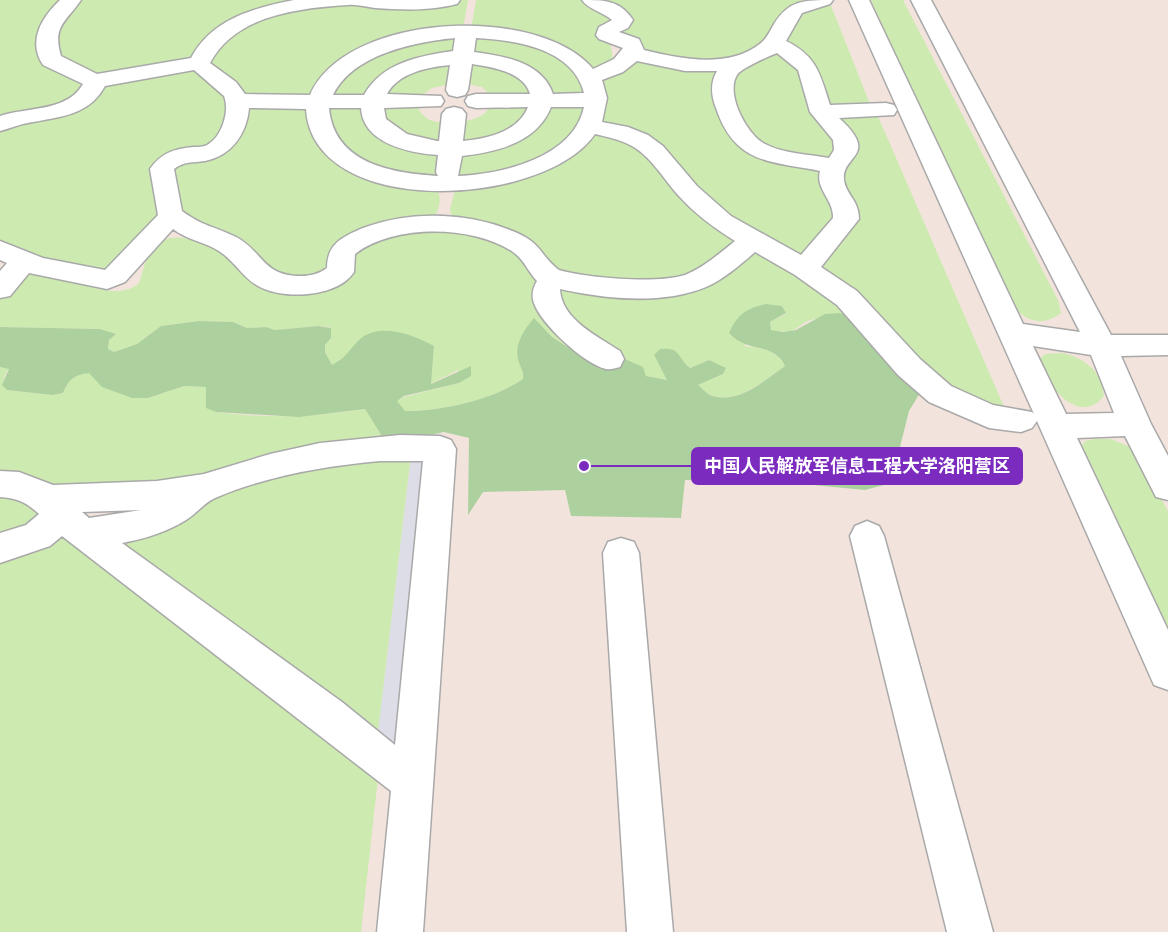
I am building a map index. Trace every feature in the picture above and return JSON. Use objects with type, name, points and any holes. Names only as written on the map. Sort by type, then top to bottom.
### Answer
[{"type":"street","points":[[70,0],[57,13],[46,32],[49,53],[51,60],[93,81],[199,63]]},
{"type":"street","points":[[199,63],[202,54],[215,39],[242,21],[296,6],[342,0]]},
{"type":"street","points":[[356,0],[416,5],[460,4],[466,31],[462,57],[462,102],[451,149],[445,225]]},
{"type":"street","points":[[589,77],[613,68],[633,54],[634,48],[632,44],[605,33],[621,24],[622,18],[612,9],[592,0]]},
{"type":"street","points":[[823,0],[800,6],[793,11],[773,43],[763,52],[738,62],[728,69],[722,87],[728,113],[744,139],[760,152],[774,158],[801,160],[835,167]]},
{"type":"street","points":[[859,0],[1168,672]]},
{"type":"street","points":[[921,0],[1102,346],[1135,424],[1168,487]]},
{"type":"street","points":[[466,31],[502,34],[542,44],[563,53],[579,65],[589,77],[596,94],[596,110],[589,126],[556,157],[530,169],[501,178],[447,183],[419,183],[382,176],[351,163],[329,146],[318,126],[318,102],[326,85],[345,67],[369,52],[399,41],[432,34],[466,31]]},
{"type":"street","points":[[773,43],[786,48],[806,67],[821,112],[842,136],[847,146],[842,162],[835,167],[831,177],[833,187],[844,200],[847,210],[846,219],[805,269]]},
{"type":"street","points":[[633,54],[672,63],[700,65],[738,62]]},
{"type":"street","points":[[462,57],[490,59],[512,65],[529,75],[539,87],[542,100],[536,116],[523,129],[502,140],[476,147],[451,149],[416,146],[392,136],[376,123],[371,107],[376,91],[391,77],[412,66],[438,59],[462,57]]},
{"type":"street","points":[[199,63],[211,77],[226,85],[237,100],[235,125],[217,149],[211,153],[179,155],[166,162],[162,168],[172,215],[189,229],[226,243],[242,254],[254,269],[270,281],[295,286],[307,285],[337,275],[340,272],[344,250],[369,235],[412,225],[445,225],[487,232],[523,246],[537,260],[542,272],[552,278],[623,286],[680,285],[696,280],[754,238]]},
{"type":"street","points":[[0,124],[16,118],[72,106],[90,94],[94,86],[93,81]]},
{"type":"street","points":[[237,100],[433,101],[440,94],[462,102],[596,100]]},
{"type":"street","points":[[821,112],[886,110]]},
{"type":"street","points":[[589,126],[620,132],[640,140],[654,150],[688,191],[715,216],[805,269],[847,297],[909,367],[940,394],[989,417],[1021,420]]},
{"type":"street","points":[[0,290],[12,255],[80,276],[108,280],[115,276],[172,215]]},
{"type":"street","points":[[552,278],[545,287],[544,297],[550,311],[563,325],[609,359]]},
{"type":"street","points":[[1012,333],[1102,346],[1168,345]]},
{"type":"street","points":[[1054,427],[1135,424]]},
{"type":"street","points":[[0,548],[38,536],[64,515],[203,487],[281,464],[318,457],[397,448],[440,449],[400,932]]},
{"type":"street","points":[[0,484],[19,485],[64,515],[232,647],[328,716],[377,758],[412,781]]},
{"type":"street","points":[[64,515],[120,530],[169,515],[203,487]]},
{"type":"street","points":[[867,536],[970,932]]},
{"type":"street","points":[[621,553],[650,932]]},
{"type":"shaded area","points":[[0,0],[1168,0],[1168,932],[0,932]]},
{"type":"shaded area","points":[[428,442],[394,769],[66,537],[0,544],[37,526],[49,488],[128,488]],"holes":[[[411,457],[377,741],[113,538],[152,536],[168,529],[211,498],[290,470]],[[161,501],[120,523],[86,521],[84,517],[87,511]]]},
{"type":"green space","points":[[0,0],[64,0],[41,25],[65,72],[85,81],[68,104],[0,120]]},
{"type":"green space","points":[[76,0],[316,0],[249,17],[190,59],[102,77],[61,61],[50,30]]},
{"type":"green space","points":[[468,0],[463,29],[376,47],[313,99],[249,95],[212,74],[208,51],[240,25],[297,9],[340,4],[371,5]]},
{"type":"green space","points":[[476,0],[586,0],[614,13],[610,40],[613,60],[591,73],[578,59],[471,29]]},
{"type":"green space","points":[[599,0],[809,0],[792,7],[771,40],[731,61],[684,60],[643,53],[620,33],[628,27],[607,3]]},
{"type":"green space","points":[[871,0],[903,0],[1058,300],[1061,313],[1053,318],[1045,321],[1031,319],[1018,312],[1007,299]]},
{"type":"green space","points":[[830,3],[872,109],[829,107],[780,41],[798,13]]},
{"type":"green space","points":[[461,34],[458,54],[435,57],[367,99],[324,94],[377,51]]},
{"type":"green space","points":[[471,34],[530,43],[565,60],[591,93],[547,98],[542,84],[468,55]]},
{"type":"green space","points":[[772,48],[794,57],[839,138],[835,162],[785,155],[756,143],[731,97],[735,67]]},
{"type":"green space","points":[[459,60],[455,83],[432,88],[417,99],[377,99],[403,75]]},
{"type":"green space","points":[[466,60],[510,69],[536,95],[490,95],[482,87],[463,83]]},
{"type":"green space","points":[[636,61],[720,68],[734,134],[822,166],[843,211],[803,260],[748,230],[685,177],[596,124],[596,80]]},
{"type":"green space","points":[[196,68],[234,102],[214,146],[175,151],[158,215],[109,268],[104,270],[36,258],[11,248],[0,240],[0,128],[58,113],[108,81]]},
{"type":"green space","points":[[536,103],[518,128],[456,147],[459,122],[482,115],[491,104]]},
{"type":"green space","points":[[546,103],[591,103],[582,122],[569,138],[554,150],[518,166],[458,180],[452,151],[499,143]]},
{"type":"green space","points":[[366,105],[365,118],[447,153],[442,182],[411,179],[346,156],[322,106]]},
{"type":"green space","points":[[375,105],[417,105],[422,114],[430,120],[450,123],[447,148],[398,137]]},
{"type":"green space","points":[[311,106],[331,155],[438,190],[439,205],[433,217],[393,223],[335,269],[294,282],[183,219],[172,165],[204,160],[249,107]]},
{"type":"green space","points":[[877,114],[1008,416],[969,404],[816,271],[844,192],[834,118]]},
{"type":"green space","points":[[591,133],[622,136],[743,238],[698,274],[648,283],[563,277],[451,215],[450,208],[455,191],[464,187],[487,185]]},
{"type":"green space","points":[[432,227],[512,244],[594,364],[552,337],[534,319],[523,379],[497,393],[466,403],[435,409],[405,411],[396,401],[459,383],[458,370],[430,384],[434,347],[360,339],[347,356],[332,365],[325,352],[325,345],[331,338],[330,327],[275,330],[266,327],[247,328],[233,322],[199,321],[161,326],[137,344],[114,352],[108,349],[109,340],[115,334],[100,329],[0,327],[0,299],[29,275],[44,272],[100,289],[114,291],[127,289],[139,283],[152,250],[160,242],[173,238],[190,239],[231,252],[301,289],[356,246]]},
{"type":"green space","points":[[755,251],[765,252],[859,317],[820,318],[793,330],[771,330],[770,322],[786,314],[782,306],[744,346],[773,353],[785,366],[751,389],[732,397],[713,396],[698,385],[723,374],[709,360],[690,368],[682,361],[663,370],[668,380],[645,376],[570,324],[552,288],[640,292]]},
{"type":"green space","points":[[766,304],[782,306],[786,313],[770,322],[771,330],[783,332],[796,330],[825,314],[839,313],[859,317],[923,388],[909,411],[894,471],[884,485],[865,490],[771,481],[685,480],[681,518],[571,516],[565,490],[483,492],[468,515],[469,438],[444,432],[425,436],[383,438],[365,409],[299,417],[216,412],[206,408],[206,387],[184,386],[148,398],[132,398],[102,387],[89,373],[73,378],[63,393],[52,395],[7,390],[2,385],[9,369],[0,367],[0,327],[100,329],[116,334],[109,340],[108,349],[114,352],[137,344],[161,326],[199,321],[233,322],[247,328],[266,327],[275,330],[318,326],[331,328],[331,338],[325,345],[325,352],[332,365],[367,334],[376,331],[397,332],[434,346],[431,384],[471,366],[471,376],[459,383],[404,396],[397,401],[405,411],[435,409],[466,403],[497,393],[523,379],[517,352],[518,346],[526,328],[534,318],[552,337],[594,364],[613,354],[643,367],[646,376],[667,380],[654,355],[660,349],[672,349],[690,368],[709,360],[726,368],[723,374],[698,385],[707,393],[723,398],[742,394],[785,366],[774,354],[743,343],[729,333],[735,321],[743,313]]},
{"type":"green space","points":[[1062,353],[1085,362],[1095,372],[1104,396],[1094,405],[1084,407],[1074,405],[1055,390],[1048,379],[1040,358],[1046,354]]},
{"type":"green space","points":[[0,367],[9,368],[4,377],[7,390],[52,395],[63,393],[73,378],[89,372],[95,378],[148,398],[184,386],[206,387],[206,396],[216,412],[254,416],[290,416],[365,409],[383,438],[234,474],[86,491],[0,477]]},
{"type":"green space","points":[[1111,439],[1133,448],[1168,511],[1168,638],[1080,449],[1085,441]]},
{"type":"green space","points":[[411,456],[377,742],[112,538],[152,536],[168,530],[211,498],[290,470]]},
{"type":"green space","points":[[0,487],[44,514],[0,544]]},
{"type":"green space","points":[[66,537],[379,769],[361,932],[0,932],[0,553]]},
{"type":"place","name":"中国人民解放军信息工程大学洛阳营区","points":[[584,466]]}]
